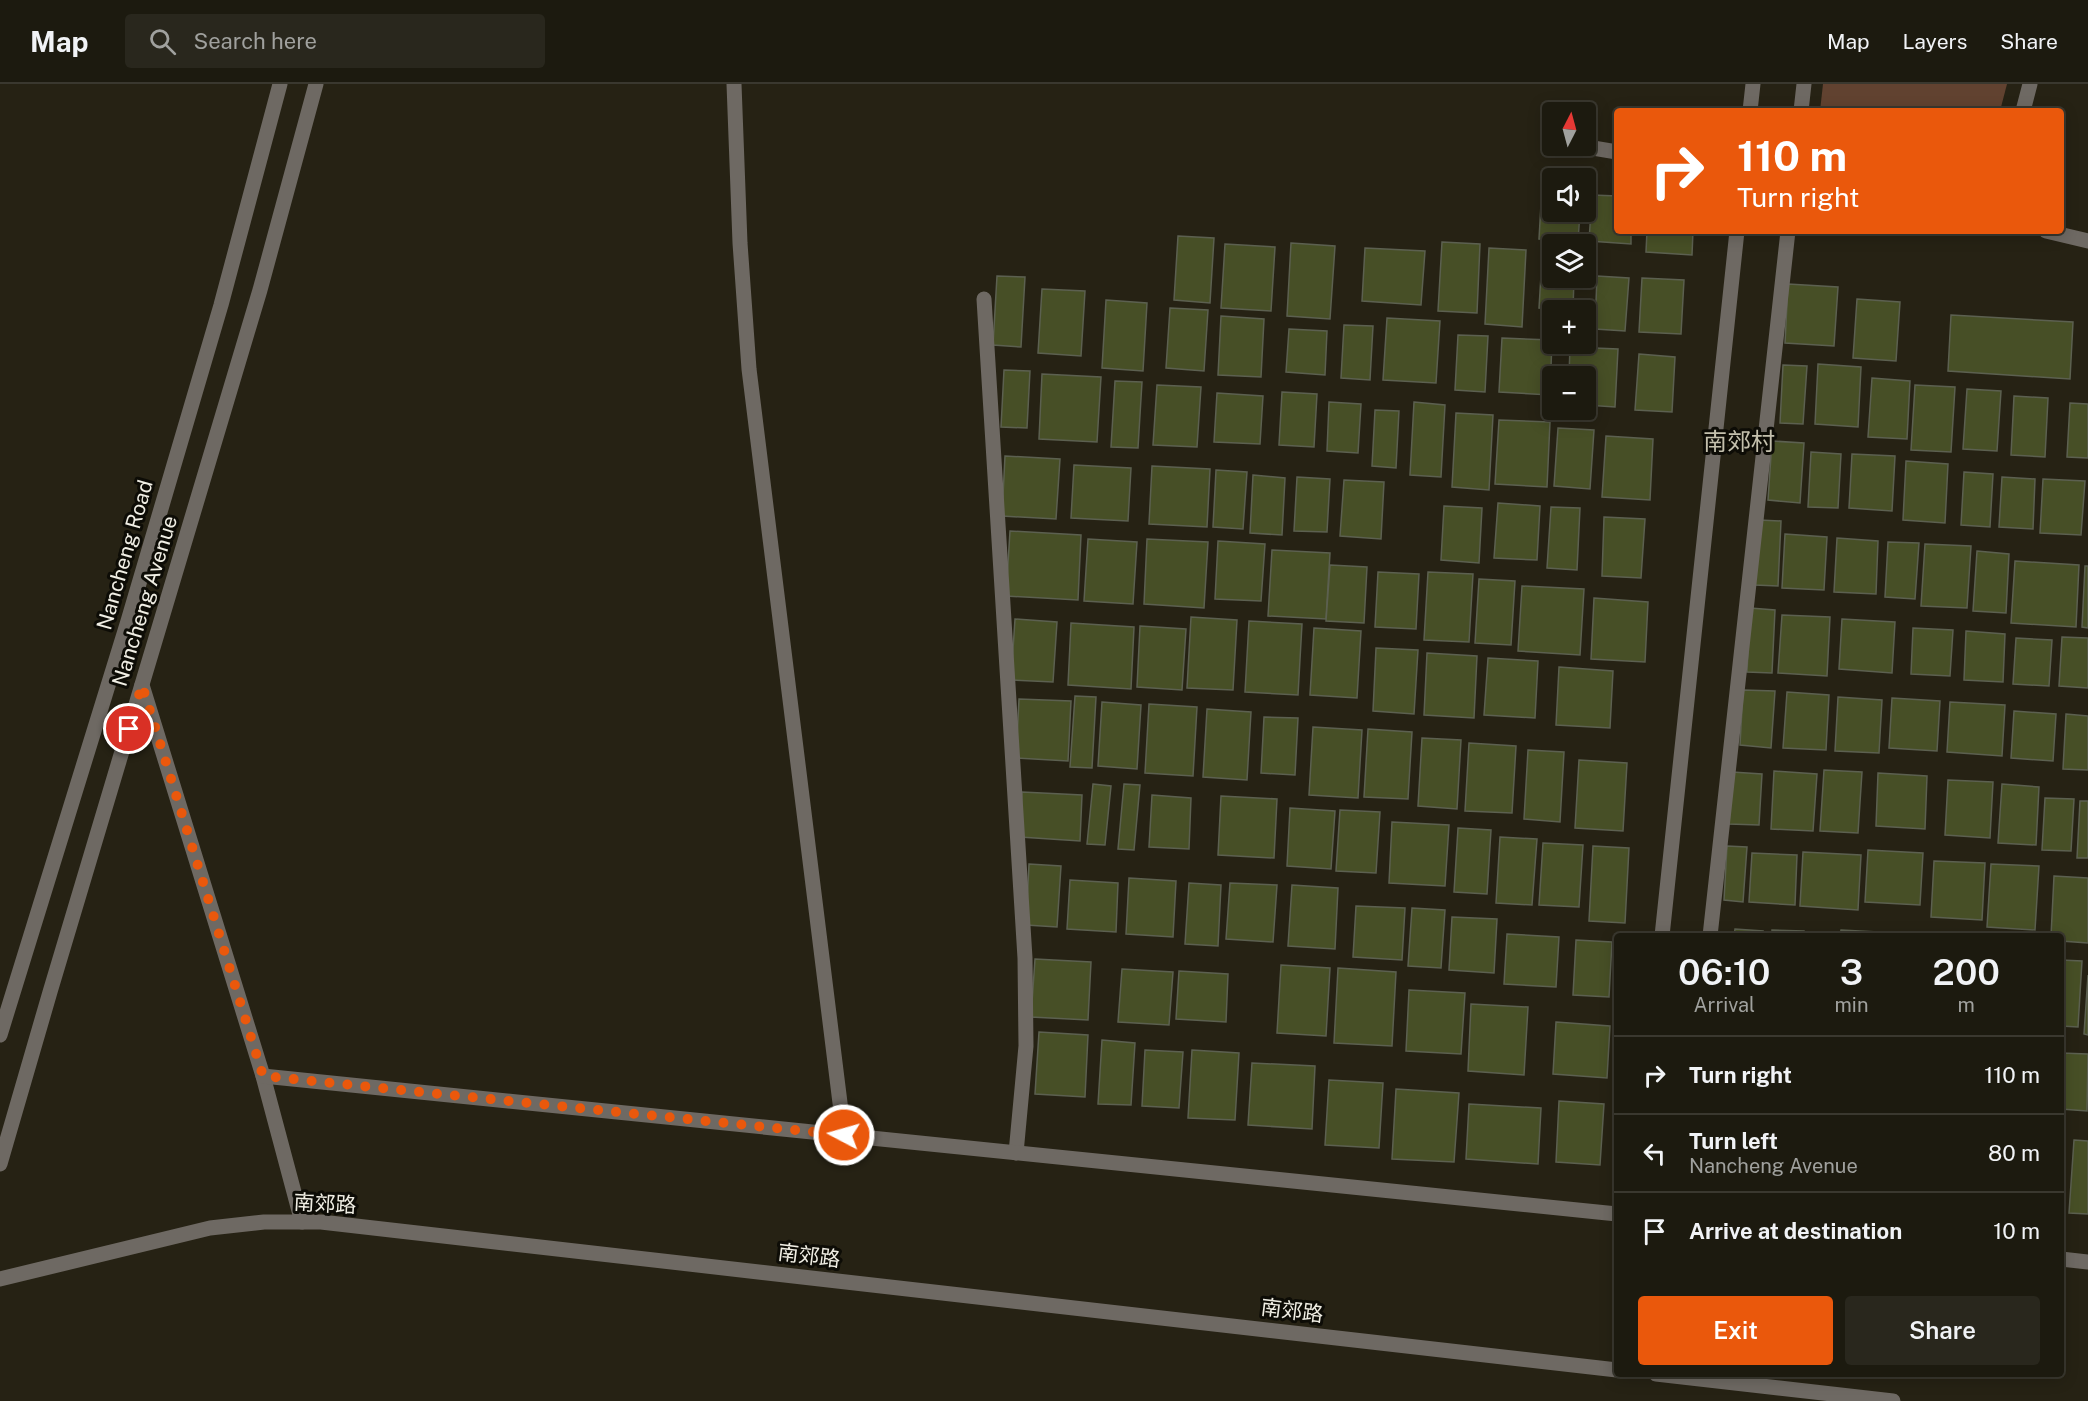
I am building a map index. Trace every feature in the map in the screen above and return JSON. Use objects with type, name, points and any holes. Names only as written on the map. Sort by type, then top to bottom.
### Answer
[{"type":"street","name":"Nancheng Road","points":[[0,1035],[129,621],[221,305],[280,84]]},
{"type":"street","name":"Nancheng Avenue","points":[[0,1164],[260,290],[316,84]]},
{"type":"street","points":[[734,84],[740,243],[749,369],[844,1135]]},
{"type":"street","points":[[1750,108],[1753,84]]},
{"type":"street","points":[[1801,108],[1804,84]]},
{"type":"street","points":[[2024,108],[2030,84]]},
{"type":"street","points":[[1596,148],[1614,152]]},
{"type":"street","points":[[1662,933],[1737,234]]},
{"type":"street","points":[[1710,933],[1788,234]]},
{"type":"street","points":[[2059,234],[2088,241]]},
{"type":"street","points":[[984,299],[1025,958],[1026,1046],[1016,1153]]},
{"type":"street","points":[[142,685],[263,1076],[302,1222]]},
{"type":"street","points":[[263,1076],[1614,1214]]},
{"type":"street","name":"南郊路","points":[[0,1279],[210,1228],[264,1222],[321,1222],[1614,1370]]},
{"type":"street","points":[[2064,1259],[2088,1262]]},
{"type":"street","points":[[1682,1377],[1893,1401]]},
{"type":"shaded area","points":[[1823,84],[2007,84],[2001,108],[1820,108]]},
{"type":"building","points":[[1542,187],[1542,222],[1579,222],[1578,234],[1542,234],[1542,239],[1539,239]]},
{"type":"building","points":[[1596,195],[1614,196],[1614,234],[1631,234],[1631,244],[1596,242],[1596,234],[1589,234],[1590,222],[1596,222]]},
{"type":"building","points":[[1647,234],[1693,234],[1692,255],[1646,252]]},
{"type":"building","points":[[1178,236],[1214,238],[1210,303],[1174,300]]},
{"type":"building","points":[[1442,242],[1480,244],[1477,313],[1438,311]]},
{"type":"building","points":[[1291,243],[1335,246],[1330,319],[1287,316]]},
{"type":"building","points":[[1225,244],[1275,247],[1271,311],[1221,308]]},
{"type":"building","points":[[1365,248],[1425,251],[1421,305],[1362,301]]},
{"type":"building","points":[[1489,248],[1526,250],[1522,327],[1485,324]]},
{"type":"building","points":[[1542,259],[1542,288],[1574,288],[1573,300],[1542,300],[1542,308],[1539,308]]},
{"type":"building","points":[[997,276],[1025,277],[1021,347],[993,345]]},
{"type":"building","points":[[1597,276],[1629,278],[1625,331],[1596,329]]},
{"type":"building","points":[[1642,278],[1684,280],[1681,334],[1639,332]]},
{"type":"building","points":[[1788,284],[1838,287],[1834,346],[1785,343]]},
{"type":"building","points":[[1042,289],[1085,291],[1081,356],[1038,353]]},
{"type":"building","points":[[1857,299],[1900,302],[1896,361],[1853,358]]},
{"type":"building","points":[[1106,300],[1147,303],[1143,371],[1102,368]]},
{"type":"building","points":[[1170,308],[1208,310],[1204,371],[1166,368]]},
{"type":"building","points":[[1951,315],[2073,322],[2070,379],[1948,371]]},
{"type":"building","points":[[1221,316],[1264,319],[1261,377],[1218,375]]},
{"type":"building","points":[[1387,318],[1440,321],[1436,383],[1383,380]]},
{"type":"building","points":[[1344,325],[1373,326],[1370,380],[1341,378]]},
{"type":"building","points":[[1289,329],[1327,331],[1325,375],[1286,372]]},
{"type":"building","points":[[1458,335],[1488,336],[1485,392],[1455,390]]},
{"type":"building","points":[[1502,338],[1542,340],[1542,354],[1551,354],[1551,366],[1542,366],[1542,395],[1499,392]]},
{"type":"building","points":[[1596,348],[1618,349],[1615,407],[1596,406],[1596,366],[1569,366],[1570,354],[1596,354]]},
{"type":"building","points":[[1639,354],[1675,357],[1672,412],[1635,410]]},
{"type":"building","points":[[1818,364],[1861,367],[1858,427],[1815,424]]},
{"type":"building","points":[[1783,365],[1807,366],[1803,424],[1780,423]]},
{"type":"building","points":[[1004,370],[1030,371],[1027,428],[1001,427]]},
{"type":"building","points":[[1042,374],[1101,377],[1097,442],[1039,439]]},
{"type":"building","points":[[1872,378],[1910,381],[1907,439],[1868,437]]},
{"type":"building","points":[[1115,381],[1142,382],[1138,448],[1111,447]]},
{"type":"building","points":[[1157,385],[1201,387],[1197,447],[1153,445]]},
{"type":"building","points":[[1915,385],[1955,387],[1951,452],[1911,450]]},
{"type":"building","points":[[1967,389],[2001,391],[1997,451],[1963,449]]},
{"type":"building","points":[[1282,392],[1317,394],[1314,447],[1279,445]]},
{"type":"building","points":[[1217,393],[1263,396],[1260,444],[1214,442]]},
{"type":"building","points":[[2014,396],[2048,398],[2045,457],[2011,455]]},
{"type":"building","points":[[1329,402],[1361,404],[1358,453],[1327,451]]},
{"type":"building","points":[[1414,402],[1445,405],[1441,477],[1410,475]]},
{"type":"building","points":[[2070,403],[2088,404],[2088,458],[2067,457]]},
{"type":"building","points":[[1375,410],[1399,411],[1396,468],[1372,466]]},
{"type":"building","points":[[1456,413],[1493,415],[1489,490],[1452,487]]},
{"type":"building","points":[[1499,420],[1550,422],[1547,487],[1495,484]]},
{"type":"building","points":[[1558,428],[1594,430],[1590,489],[1554,486]]},
{"type":"building","points":[[1606,436],[1653,439],[1650,500],[1602,497]]},
{"type":"building","points":[[1772,441],[1804,443],[1800,503],[1768,500]]},
{"type":"building","points":[[1811,452],[1841,454],[1838,508],[1808,507]]},
{"type":"building","points":[[1852,454],[1895,456],[1892,511],[1849,508]]},
{"type":"building","points":[[1005,456],[1060,459],[1056,519],[1002,516]]},
{"type":"building","points":[[1906,461],[1948,464],[1945,523],[1903,520]]},
{"type":"building","points":[[1074,465],[1131,468],[1128,521],[1071,518]]},
{"type":"building","points":[[1152,466],[1210,469],[1207,527],[1149,524]]},
{"type":"building","points":[[1216,470],[1247,472],[1243,529],[1213,527]]},
{"type":"building","points":[[1964,472],[1993,474],[1990,527],[1961,525]]},
{"type":"building","points":[[1253,475],[1285,478],[1282,535],[1250,533]]},
{"type":"building","points":[[1297,477],[1330,479],[1327,532],[1294,531]]},
{"type":"building","points":[[2002,477],[2035,479],[2033,529],[1999,527]]},
{"type":"building","points":[[2043,479],[2085,481],[2081,535],[2040,533]]},
{"type":"building","points":[[1344,480],[1384,482],[1381,539],[1340,536]]},
{"type":"building","points":[[1498,503],[1540,506],[1537,560],[1494,558]]},
{"type":"building","points":[[1444,506],[1482,508],[1479,563],[1441,560]]},
{"type":"building","points":[[1551,507],[1580,508],[1577,570],[1547,568]]},
{"type":"building","points":[[1604,517],[1645,519],[1641,578],[1602,576]]},
{"type":"building","points":[[1759,520],[1781,521],[1778,586],[1755,585]]},
{"type":"building","points":[[1010,531],[1081,535],[1078,600],[1006,596]]},
{"type":"building","points":[[1785,534],[1827,537],[1824,590],[1782,588]]},
{"type":"building","points":[[1837,538],[1878,541],[1876,594],[1834,592]]},
{"type":"building","points":[[1088,539],[1137,542],[1133,604],[1084,601]]},
{"type":"building","points":[[1147,539],[1208,542],[1204,608],[1144,604]]},
{"type":"building","points":[[1218,541],[1265,544],[1261,601],[1215,599]]},
{"type":"building","points":[[1888,542],[1919,543],[1915,599],[1885,597]]},
{"type":"building","points":[[1925,544],[1971,546],[1967,608],[1921,606]]},
{"type":"building","points":[[1272,550],[1330,553],[1326,619],[1268,616]]},
{"type":"building","points":[[1977,551],[2009,554],[2006,613],[1973,611]]},
{"type":"building","points":[[2015,561],[2079,565],[2076,627],[2011,623]]},
{"type":"building","points":[[1330,565],[1367,567],[1364,623],[1326,621]]},
{"type":"building","points":[[2085,566],[2088,566],[2088,628],[2082,627]]},
{"type":"building","points":[[1378,572],[1419,574],[1416,629],[1375,627]]},
{"type":"building","points":[[1428,572],[1473,574],[1469,642],[1424,640]]},
{"type":"building","points":[[1479,579],[1515,581],[1511,645],[1475,643]]},
{"type":"building","points":[[1522,586],[1584,589],[1580,655],[1518,651]]},
{"type":"building","points":[[1594,598],[1648,602],[1645,662],[1591,659]]},
{"type":"building","points":[[1750,608],[1775,610],[1772,673],[1747,672]]},
{"type":"building","points":[[1782,615],[1830,617],[1827,676],[1778,673]]},
{"type":"building","points":[[1191,617],[1237,620],[1233,690],[1187,688]]},
{"type":"building","points":[[1015,619],[1057,622],[1053,682],[1011,680]]},
{"type":"building","points":[[1842,619],[1895,622],[1892,673],[1839,669]]},
{"type":"building","points":[[1249,621],[1302,624],[1298,695],[1245,692]]},
{"type":"building","points":[[1071,623],[1134,627],[1131,689],[1068,685]]},
{"type":"building","points":[[1140,626],[1186,629],[1182,690],[1137,687]]},
{"type":"building","points":[[1314,628],[1361,631],[1357,698],[1310,695]]},
{"type":"building","points":[[1913,628],[1953,630],[1950,676],[1911,674]]},
{"type":"building","points":[[1966,631],[2005,634],[2003,682],[1964,680]]},
{"type":"building","points":[[2062,637],[2088,638],[2088,688],[2059,686]]},
{"type":"building","points":[[2016,638],[2052,640],[2049,686],[2013,684]]},
{"type":"building","points":[[1376,648],[1418,650],[1414,714],[1373,711]]},
{"type":"building","points":[[1427,653],[1477,656],[1474,718],[1424,715]]},
{"type":"building","points":[[1488,658],[1538,661],[1535,718],[1484,715]]},
{"type":"building","points":[[1559,667],[1613,671],[1610,728],[1556,725]]},
{"type":"building","points":[[1743,690],[1775,691],[1771,748],[1740,745]]},
{"type":"building","points":[[1787,692],[1829,695],[1826,750],[1783,748]]},
{"type":"building","points":[[1075,696],[1096,697],[1092,768],[1070,767]]},
{"type":"building","points":[[1838,697],[1882,700],[1879,753],[1835,751]]},
{"type":"building","points":[[1892,698],[1940,701],[1937,751],[1889,748]]},
{"type":"building","points":[[1019,699],[1071,701],[1068,761],[1016,758]]},
{"type":"building","points":[[1102,702],[1141,705],[1137,769],[1098,766]]},
{"type":"building","points":[[1950,702],[2005,705],[2002,756],[1947,752]]},
{"type":"building","points":[[1149,704],[1197,707],[1193,776],[1145,773]]},
{"type":"building","points":[[1207,709],[1251,712],[1247,780],[1203,777]]},
{"type":"building","points":[[2014,711],[2056,714],[2053,761],[2011,758]]},
{"type":"building","points":[[2066,714],[2088,716],[2088,770],[2063,769]]},
{"type":"building","points":[[1264,717],[1298,718],[1295,775],[1261,773]]},
{"type":"building","points":[[1313,727],[1362,730],[1358,798],[1309,795]]},
{"type":"building","points":[[1368,729],[1412,732],[1408,799],[1364,797]]},
{"type":"building","points":[[1422,738],[1461,740],[1457,809],[1418,806]]},
{"type":"building","points":[[1469,743],[1516,746],[1512,813],[1465,811]]},
{"type":"building","points":[[1528,750],[1564,752],[1560,822],[1524,819]]},
{"type":"building","points":[[1579,760],[1627,763],[1623,831],[1575,828]]},
{"type":"building","points":[[1824,770],[1862,772],[1858,833],[1820,831]]},
{"type":"building","points":[[1774,771],[1817,774],[1813,831],[1771,829]]},
{"type":"building","points":[[1732,772],[1762,774],[1759,825],[1729,824]]},
{"type":"building","points":[[1878,773],[1927,776],[1925,829],[1876,826]]},
{"type":"building","points":[[1948,780],[1993,782],[1990,838],[1945,835]]},
{"type":"building","points":[[1093,784],[1111,786],[1105,845],[1087,844]]},
{"type":"building","points":[[1124,784],[1140,785],[1134,850],[1118,849]]},
{"type":"building","points":[[2002,784],[2039,787],[2036,845],[1998,843]]},
{"type":"building","points":[[1022,792],[1082,795],[1080,841],[1020,837]]},
{"type":"building","points":[[1152,795],[1191,798],[1189,849],[1149,847]]},
{"type":"building","points":[[1221,796],[1277,799],[1274,858],[1218,855]]},
{"type":"building","points":[[2045,798],[2074,799],[2071,851],[2042,850]]},
{"type":"building","points":[[2080,801],[2088,801],[2088,858],[2077,858]]},
{"type":"building","points":[[1290,808],[1335,811],[1331,869],[1287,866]]},
{"type":"building","points":[[1340,810],[1380,812],[1376,873],[1336,871]]},
{"type":"building","points":[[1392,822],[1449,825],[1445,886],[1389,883]]},
{"type":"building","points":[[1458,828],[1491,830],[1487,894],[1454,892]]},
{"type":"building","points":[[1500,837],[1537,839],[1532,905],[1496,903]]},
{"type":"building","points":[[1543,843],[1583,845],[1579,907],[1539,905]]},
{"type":"building","points":[[1593,846],[1629,848],[1625,923],[1589,921]]},
{"type":"building","points":[[1727,846],[1747,847],[1743,902],[1724,900]]},
{"type":"building","points":[[1868,850],[1923,853],[1920,905],[1865,902]]},
{"type":"building","points":[[1803,852],[1861,855],[1858,910],[1800,906]]},
{"type":"building","points":[[1752,853],[1797,855],[1795,905],[1749,902]]},
{"type":"building","points":[[1934,861],[1985,863],[1982,920],[1931,917]]},
{"type":"building","points":[[1029,864],[1061,866],[1057,927],[1026,925]]},
{"type":"building","points":[[1991,864],[2039,866],[2035,930],[1987,927]]},
{"type":"building","points":[[2054,876],[2088,878],[2088,943],[2064,941],[2064,933],[2051,933]]},
{"type":"building","points":[[1129,878],[1176,881],[1173,937],[1126,934]]},
{"type":"building","points":[[1070,880],[1118,883],[1116,932],[1067,929]]},
{"type":"building","points":[[1189,883],[1221,885],[1218,946],[1185,944]]},
{"type":"building","points":[[1230,883],[1277,885],[1273,942],[1226,939]]},
{"type":"building","points":[[1292,885],[1338,888],[1335,949],[1288,946]]},
{"type":"building","points":[[1356,906],[1405,908],[1402,960],[1353,957]]},
{"type":"building","points":[[1412,908],[1445,910],[1441,968],[1408,966]]},
{"type":"building","points":[[1452,917],[1497,919],[1494,973],[1449,970]]},
{"type":"building","points":[[1735,929],[1763,931],[1763,933],[1734,933]]},
{"type":"building","points":[[1772,930],[1804,931],[1804,933],[1772,933]]},
{"type":"building","points":[[1841,930],[1878,932],[1878,933],[1840,933]]},
{"type":"building","points":[[1507,934],[1559,937],[1556,987],[1504,984]]},
{"type":"building","points":[[1576,940],[1612,942],[1609,997],[1573,995]]},
{"type":"building","points":[[1035,959],[1091,962],[1088,1020],[1031,1017]]},
{"type":"building","points":[[2064,960],[2082,961],[2078,1027],[2064,1026]]},
{"type":"building","points":[[1281,965],[1330,968],[1326,1036],[1277,1033]]},
{"type":"building","points":[[1338,968],[1396,972],[1392,1046],[1334,1043]]},
{"type":"building","points":[[1122,969],[1173,972],[1169,1025],[1118,1022]]},
{"type":"building","points":[[1179,971],[1228,974],[1226,1022],[1176,1019]]},
{"type":"building","points":[[2088,975],[2088,1035],[2084,1034]]},
{"type":"building","points":[[1409,990],[1465,993],[1461,1054],[1406,1051]]},
{"type":"building","points":[[1471,1004],[1528,1007],[1524,1075],[1468,1071]]},
{"type":"building","points":[[1556,1022],[1610,1026],[1607,1078],[1553,1074]]},
{"type":"building","points":[[1039,1032],[1088,1035],[1085,1097],[1035,1094]]},
{"type":"building","points":[[1102,1040],[1135,1043],[1131,1105],[1098,1104]]},
{"type":"building","points":[[1145,1050],[1183,1052],[1179,1108],[1142,1106]]},
{"type":"building","points":[[1192,1050],[1239,1053],[1235,1120],[1188,1118]]},
{"type":"building","points":[[2064,1053],[2088,1054],[2087,1111],[2064,1109]]},
{"type":"building","points":[[1252,1063],[1315,1066],[1312,1129],[1248,1125]]},
{"type":"building","points":[[1329,1080],[1383,1083],[1379,1148],[1325,1145]]},
{"type":"building","points":[[1396,1089],[1459,1093],[1454,1162],[1392,1159]]},
{"type":"building","points":[[1559,1101],[1604,1104],[1600,1165],[1556,1162]]},
{"type":"building","points":[[1469,1104],[1541,1108],[1538,1164],[1466,1159]]},
{"type":"building","points":[[2074,1140],[2088,1141],[2088,1214],[2069,1213]]},
{"type":"district","name":"南郊村","points":[[1739,442]]},
{"type":"route","points":[[129,729],[142,685],[263,1076],[844,1135]]}]
